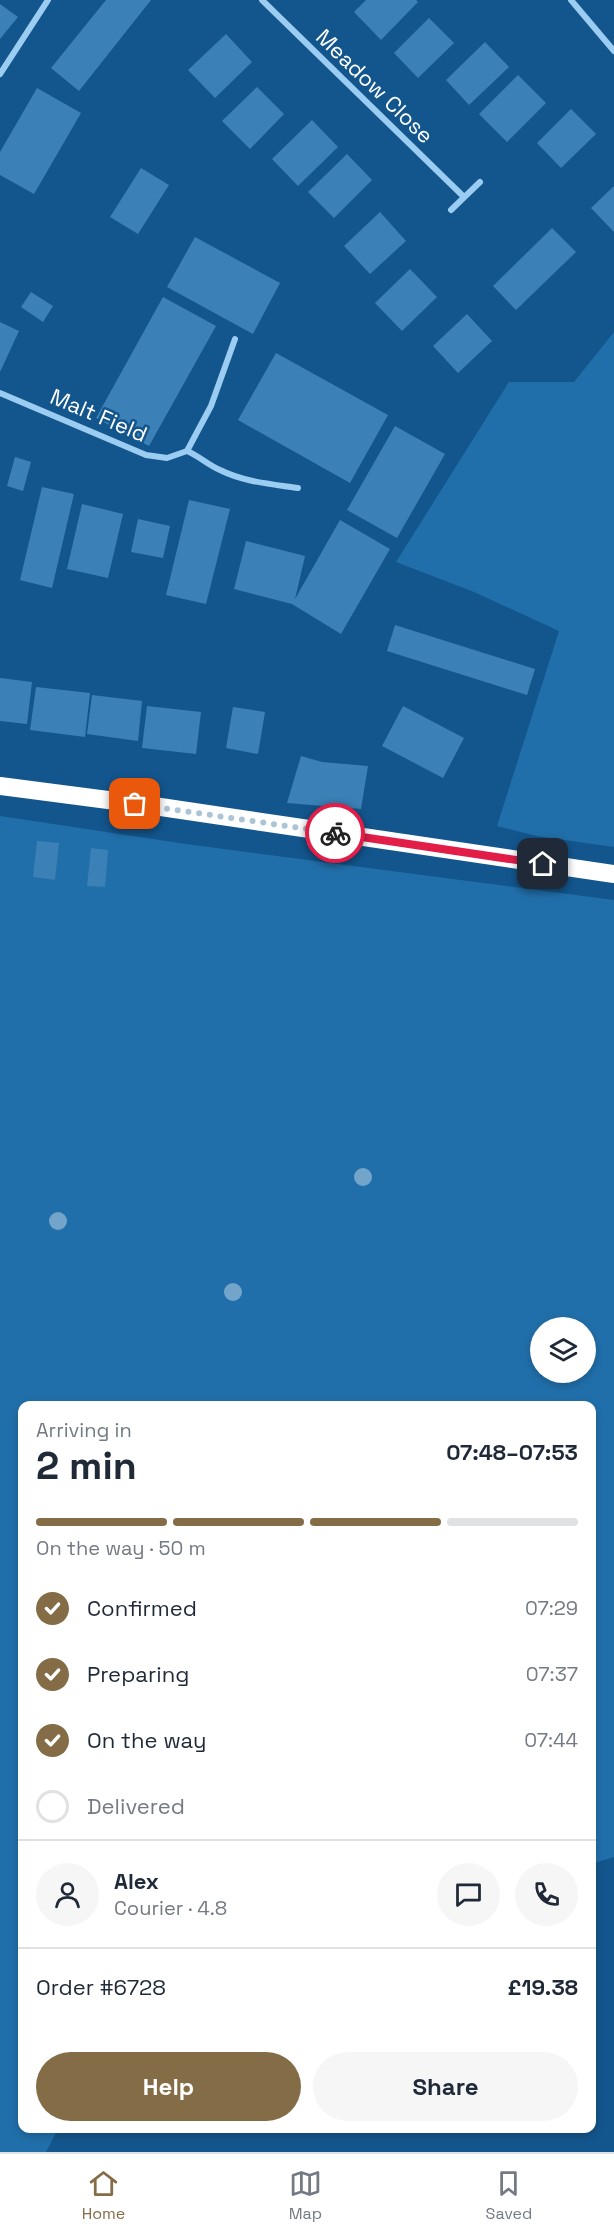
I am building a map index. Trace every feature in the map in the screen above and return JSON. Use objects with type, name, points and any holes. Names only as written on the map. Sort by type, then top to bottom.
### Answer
[{"type":"highway","points":[[0,786],[154,806],[614,874]]},
{"type":"street","points":[[0,74],[48,0]]},
{"type":"street","name":"Meadow Close","points":[[262,0],[464,197]]},
{"type":"street","points":[[571,0],[614,51]]},
{"type":"street","points":[[450,210],[480,182]]},
{"type":"street","points":[[235,339],[211,406],[187,451],[219,470],[251,482],[298,488]]},
{"type":"street","name":"Malt Field","points":[[0,393],[146,455],[167,458],[187,451]]},
{"type":"shaded area","points":[[614,332],[614,847],[536,836],[497,826],[559,631],[474,592],[396,562],[509,382],[574,382]]},
{"type":"shaded area","points":[[0,816],[186,844],[614,900],[614,1857],[596,1862],[596,1401],[18,1401],[18,2133],[56,2133],[46,2152],[0,2152]]},
{"type":"building","points":[[106,0],[151,0],[79,91],[51,68]]},
{"type":"building","points":[[366,0],[416,0],[418,2],[381,40],[354,12]]},
{"type":"building","points":[[0,4],[18,17],[0,39]]},
{"type":"building","points":[[429,18],[454,43],[418,78],[394,53]]},
{"type":"building","points":[[226,34],[252,62],[215,98],[188,70]]},
{"type":"building","points":[[485,42],[509,67],[469,105],[446,80]]},
{"type":"building","points":[[518,75],[546,103],[507,142],[479,114]]},
{"type":"building","points":[[257,87],[284,114],[250,149],[222,121]]},
{"type":"building","points":[[37,88],[81,113],[34,194],[0,175],[0,152]]},
{"type":"building","points":[[571,109],[596,134],[561,168],[537,143]]},
{"type":"building","points":[[312,120],[338,147],[298,186],[272,159]]},
{"type":"building","points":[[347,154],[372,180],[334,218],[308,192]]},
{"type":"building","points":[[141,168],[169,185],[138,234],[110,217]]},
{"type":"building","points":[[614,186],[614,232],[591,208]]},
{"type":"building","points":[[380,212],[406,241],[370,274],[344,246]]},
{"type":"building","points":[[552,228],[576,252],[516,310],[493,286]]},
{"type":"building","points":[[195,237],[280,283],[253,334],[167,287]]},
{"type":"building","points":[[410,269],[437,297],[402,331],[375,303]]},
{"type":"building","points":[[31,292],[53,306],[43,322],[21,307]]},
{"type":"building","points":[[163,297],[216,326],[149,446],[96,418]]},
{"type":"building","points":[[467,314],[492,341],[458,373],[433,346]]},
{"type":"building","points":[[0,322],[19,331],[0,372]]},
{"type":"building","points":[[276,353],[388,415],[350,483],[238,420]]},
{"type":"building","points":[[395,426],[445,454],[397,538],[347,510]]},
{"type":"building","points":[[15,457],[31,462],[23,491],[7,486]]},
{"type":"building","points":[[42,487],[74,494],[52,588],[20,580]]},
{"type":"building","points":[[189,500],[230,509],[206,604],[166,595]]},
{"type":"building","points":[[82,504],[123,514],[108,578],[67,569]]},
{"type":"building","points":[[138,519],[170,526],[163,558],[131,552]]},
{"type":"building","points":[[340,520],[390,549],[341,634],[292,604],[234,589],[246,541],[305,556],[295,599]]},
{"type":"building","points":[[395,625],[535,669],[527,695],[387,651]]},
{"type":"building","points":[[0,678],[32,682],[27,724],[0,721]]},
{"type":"building","points":[[36,687],[90,693],[85,737],[30,730]]},
{"type":"building","points":[[92,695],[142,701],[138,741],[87,734]]},
{"type":"building","points":[[147,706],[201,712],[196,754],[142,748]]},
{"type":"building","points":[[403,706],[464,738],[443,778],[382,746]]},
{"type":"building","points":[[233,707],[265,712],[258,754],[226,748]]},
{"type":"building","points":[[301,756],[322,762],[368,766],[361,809],[287,803]]},
{"type":"building","points":[[37,841],[59,843],[55,880],[33,877]]},
{"type":"building","points":[[91,848],[108,850],[105,887],[87,886]]},
{"type":"way so far","points":[[135,804],[335,833]]},
{"type":"route","points":[[335,833],[543,864]]}]
